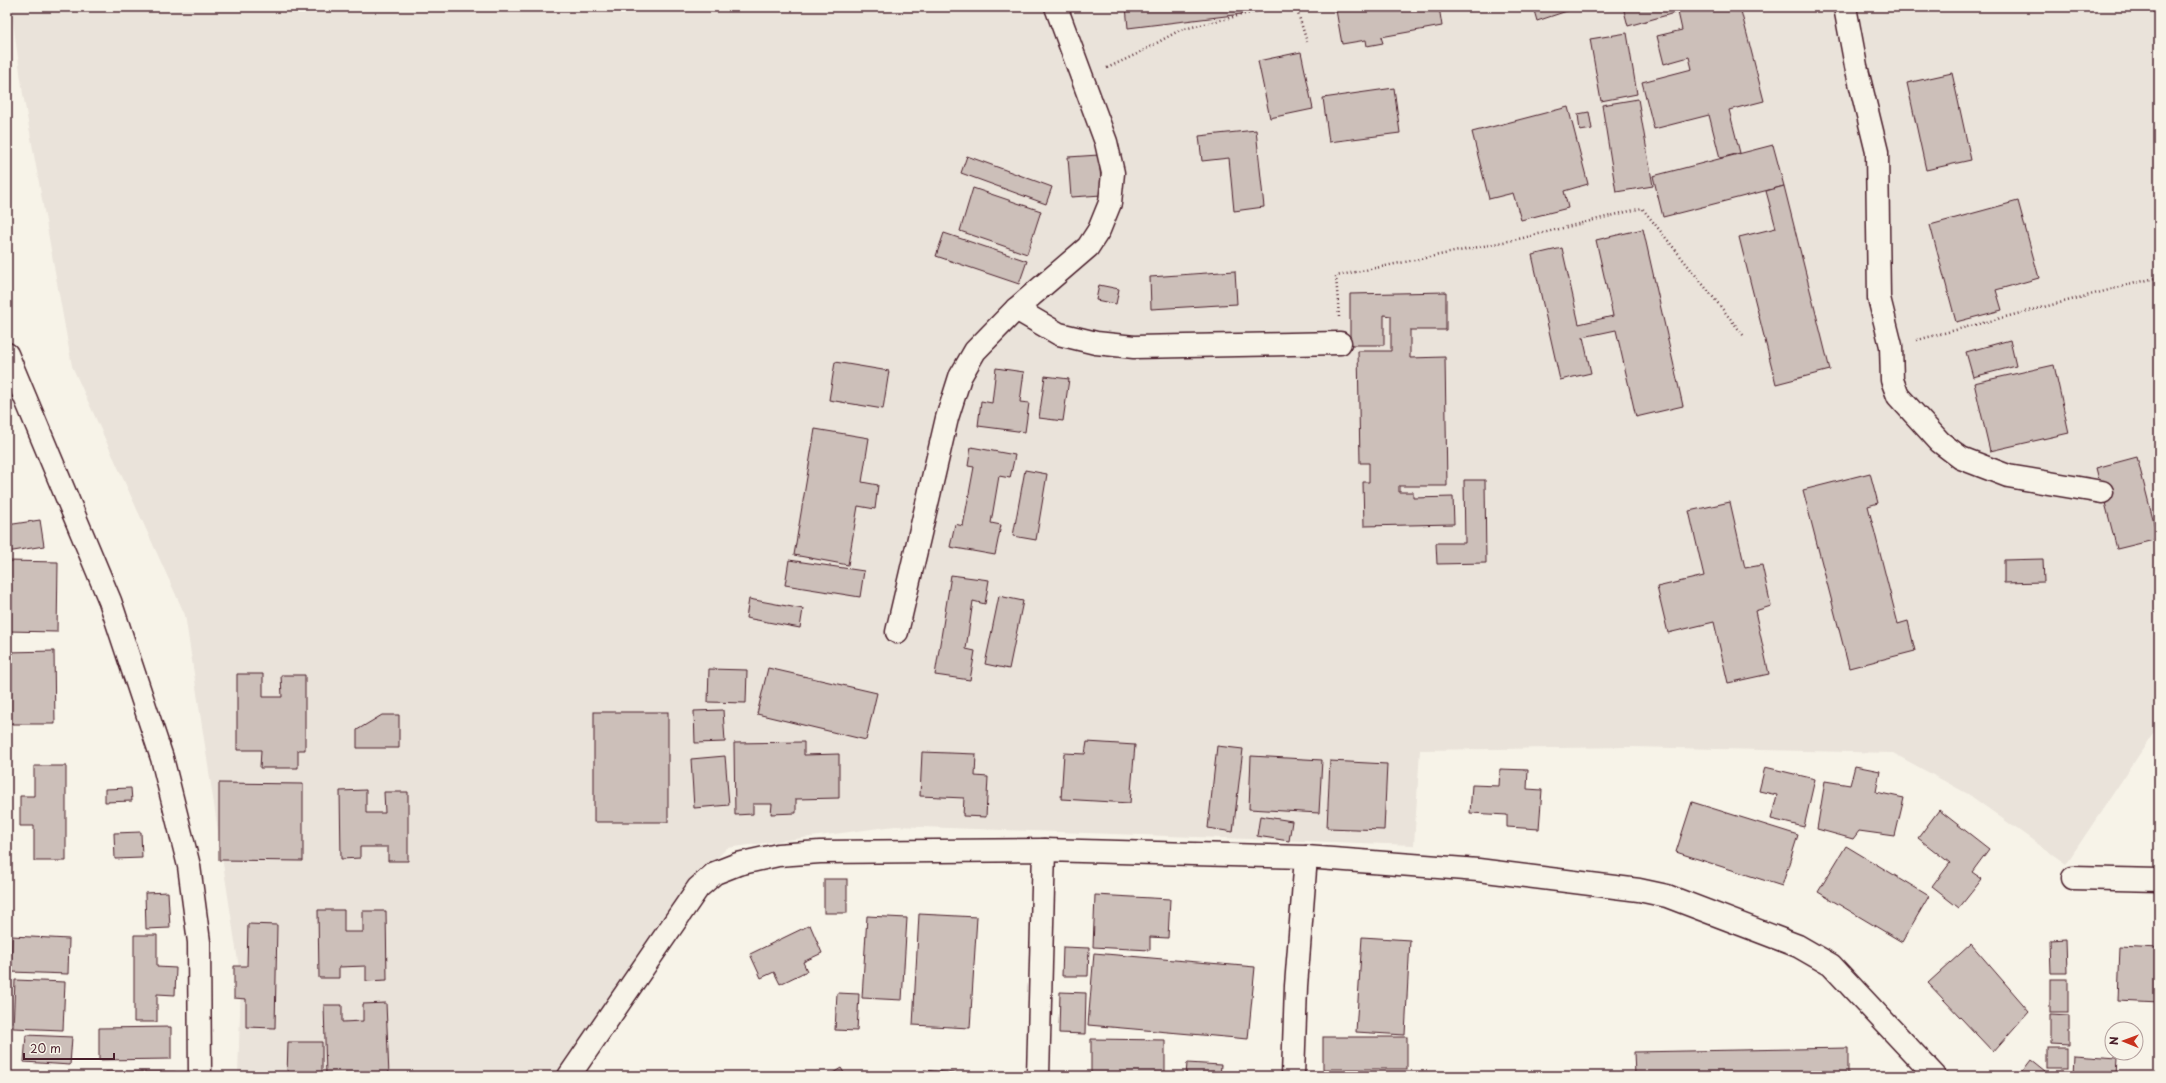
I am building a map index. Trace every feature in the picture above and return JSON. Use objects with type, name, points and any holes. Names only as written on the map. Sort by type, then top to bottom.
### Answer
[{"type":"street","points":[[897,632],[948,418],[960,377],[975,351],[1016,309],[1088,247],[1099,230],[1110,203],[1113,173],[1106,142],[1056,7]]},
{"type":"street","points":[[1845,7],[1856,66],[1877,152],[1879,298],[1891,346],[1892,380],[1898,396],[1940,442],[1961,458],[2008,476],[2102,492]]},
{"type":"street","points":[[1016,309],[1059,334],[1096,344],[1134,347],[1340,343]]},
{"type":"street","points":[[7,354],[110,601],[162,758],[189,866],[199,942],[200,1076]]},
{"type":"street","points":[[1038,1076],[1044,850]]},
{"type":"street","points":[[569,1076],[698,888],[714,873],[738,864],[778,855],[820,852],[1044,850],[1306,857],[1478,870],[1639,890],[1667,896],[1798,946],[1831,965],[1935,1076]]},
{"type":"street","points":[[1293,1076],[1296,986],[1306,857]]},
{"type":"street","points":[[2073,878],[2159,880]]},
{"type":"path","points":[[1082,79],[1137,54],[1180,30],[1274,7]]},
{"type":"path","points":[[1296,7],[1307,42]]},
{"type":"path","points":[[1340,343],[1336,276],[1523,238],[1642,208],[1744,336]]},
{"type":"path","points":[[1891,346],[1955,332],[2159,277]]},
{"type":"shaded area","points":[[11,7],[2159,7],[2159,725],[2066,864],[1968,794],[1893,753],[1631,747],[1420,750],[1414,845],[895,826],[727,848],[682,894],[559,1076],[238,1076],[241,981],[185,615],[72,366],[23,94]]},
{"type":"building","points":[[1126,7],[1242,7],[1242,14],[1128,28]]},
{"type":"building","points":[[1349,7],[1439,7],[1442,26],[1381,37],[1383,43],[1367,46],[1366,40],[1342,44],[1336,10]]},
{"type":"building","points":[[1533,7],[1573,7],[1573,9],[1537,21]]},
{"type":"building","points":[[1623,7],[1740,7],[1764,101],[1729,110],[1740,153],[1720,158],[1709,115],[1654,129],[1642,82],[1692,69],[1689,57],[1664,64],[1657,36],[1682,30],[1678,12],[1628,26]]},
{"type":"building","points":[[1627,33],[1637,94],[1601,101],[1590,39]]},
{"type":"building","points":[[1301,52],[1313,109],[1270,118],[1258,61]]},
{"type":"building","points":[[1952,73],[1971,160],[1926,170],[1907,83]]},
{"type":"building","points":[[1394,88],[1400,133],[1329,142],[1323,98]]},
{"type":"building","points":[[1638,99],[1653,186],[1616,192],[1602,105]]},
{"type":"building","points":[[1568,107],[1588,184],[1564,191],[1568,208],[1521,220],[1513,193],[1489,199],[1472,132]]},
{"type":"building","points":[[1589,112],[1592,129],[1580,131],[1578,114]]},
{"type":"building","points":[[1256,130],[1264,207],[1234,211],[1229,158],[1202,161],[1199,136]]},
{"type":"building","points":[[1773,145],[1784,186],[1663,217],[1653,176]]},
{"type":"building","points":[[1099,155],[1102,195],[1071,197],[1068,157]]},
{"type":"building","points":[[967,156],[1052,187],[1046,204],[961,173]]},
{"type":"building","points":[[1784,186],[1830,370],[1776,384],[1739,237],[1776,228],[1766,191]]},
{"type":"building","points":[[973,188],[1041,211],[1027,254],[960,231]]},
{"type":"building","points":[[2018,201],[2039,278],[1996,290],[2002,310],[1956,322],[1930,225]]},
{"type":"building","points":[[1643,229],[1683,406],[1636,417],[1616,330],[1583,337],[1591,373],[1560,380],[1532,255],[1562,248],[1579,324],[1613,316],[1596,240]]},
{"type":"building","points":[[944,233],[1027,261],[1019,284],[936,256]]},
{"type":"building","points":[[1235,271],[1237,304],[1151,309],[1150,277]]},
{"type":"building","points":[[1099,285],[1119,289],[1116,304],[1096,300]]},
{"type":"building","points":[[1446,292],[1446,330],[1410,330],[1410,358],[1445,357],[1447,486],[1399,486],[1399,492],[1413,492],[1413,498],[1453,497],[1454,524],[1364,526],[1363,482],[1369,482],[1369,463],[1360,463],[1358,351],[1391,351],[1391,316],[1384,315],[1384,345],[1350,345],[1350,294]]},
{"type":"building","points":[[2010,340],[2016,366],[1973,377],[1966,352]]},
{"type":"building","points":[[835,362],[889,371],[883,409],[829,400]]},
{"type":"building","points":[[2054,365],[2069,433],[1990,451],[1974,383]]},
{"type":"building","points":[[996,368],[1024,372],[1020,402],[1029,403],[1025,432],[978,426],[981,401],[992,403]]},
{"type":"building","points":[[1045,376],[1069,379],[1063,421],[1039,418]]},
{"type":"building","points":[[815,429],[869,438],[862,482],[878,485],[875,509],[858,506],[848,565],[794,555]]},
{"type":"building","points":[[971,447],[1015,455],[1010,478],[999,476],[991,523],[1001,525],[995,555],[950,547],[955,524],[963,526],[974,467],[968,466]]},
{"type":"building","points":[[2137,457],[2158,539],[2117,549],[2096,468]]},
{"type":"building","points":[[1025,470],[1047,474],[1036,540],[1013,536]]},
{"type":"building","points":[[1870,473],[1878,503],[1868,506],[1898,624],[1908,621],[1915,651],[1849,668],[1803,490]]},
{"type":"building","points":[[1464,480],[1485,480],[1486,563],[1437,564],[1436,543],[1465,543]]},
{"type":"building","points":[[1730,502],[1745,568],[1762,565],[1771,606],[1755,611],[1769,674],[1728,683],[1714,622],[1668,633],[1657,587],[1704,576],[1689,511]]},
{"type":"building","points":[[40,520],[44,546],[7,552],[7,525]]},
{"type":"building","points":[[2043,559],[2044,582],[2004,583],[2004,560]]},
{"type":"building","points":[[789,560],[864,571],[860,597],[785,585]]},
{"type":"building","points":[[7,561],[58,562],[57,632],[7,631]]},
{"type":"building","points":[[951,575],[989,580],[985,604],[973,601],[966,649],[975,651],[970,680],[935,675]]},
{"type":"building","points":[[999,596],[1023,601],[1009,669],[985,664]]},
{"type":"building","points":[[749,599],[803,609],[800,628],[746,618]]},
{"type":"building","points":[[54,651],[55,724],[7,724],[7,652]]},
{"type":"building","points":[[768,668],[877,693],[866,740],[757,714]]},
{"type":"building","points":[[709,669],[747,670],[746,703],[708,702]]},
{"type":"building","points":[[237,674],[263,674],[263,697],[282,697],[281,675],[305,675],[305,750],[298,750],[298,768],[260,768],[261,750],[237,750]]},
{"type":"building","points":[[723,710],[725,742],[695,743],[694,711]]},
{"type":"building","points":[[594,712],[668,712],[668,822],[594,822]]},
{"type":"building","points":[[382,715],[399,715],[399,748],[357,748],[357,730]]},
{"type":"building","points":[[804,742],[804,755],[839,754],[839,798],[796,799],[796,813],[771,814],[772,804],[753,804],[753,814],[735,815],[734,743]]},
{"type":"building","points":[[1087,742],[1135,745],[1130,803],[1061,799],[1064,753],[1085,754]]},
{"type":"building","points":[[1217,746],[1243,749],[1233,832],[1208,828]]},
{"type":"building","points":[[922,752],[976,754],[975,776],[988,777],[986,817],[963,816],[964,798],[920,796]]},
{"type":"building","points":[[725,756],[729,805],[694,808],[691,759]]},
{"type":"building","points":[[1251,756],[1322,760],[1319,813],[1249,809]]},
{"type":"building","points":[[1330,761],[1387,764],[1384,830],[1327,828]]},
{"type":"building","points":[[34,766],[66,766],[66,861],[34,861],[34,826],[20,826],[20,796],[34,796]]},
{"type":"building","points":[[1855,766],[1880,771],[1876,792],[1904,798],[1895,836],[1859,831],[1853,839],[1817,829],[1825,781],[1850,785]]},
{"type":"building","points":[[1765,767],[1815,779],[1804,827],[1771,819],[1777,795],[1759,791]]},
{"type":"building","points":[[1500,769],[1528,770],[1527,789],[1542,790],[1539,829],[1507,827],[1507,815],[1470,813],[1472,785],[1499,786]]},
{"type":"building","points":[[219,783],[303,784],[303,861],[219,860]]},
{"type":"building","points":[[131,788],[132,801],[105,802],[105,789]]},
{"type":"building","points":[[366,790],[366,813],[385,813],[384,792],[408,792],[408,861],[388,861],[388,847],[360,847],[360,858],[341,859],[340,791]]},
{"type":"building","points":[[1692,802],[1798,835],[1782,886],[1676,852]]},
{"type":"building","points":[[1939,810],[1989,849],[1972,872],[1982,879],[1959,908],[1932,887],[1950,863],[1918,838]]},
{"type":"building","points":[[1260,816],[1292,821],[1289,841],[1257,836]]},
{"type":"building","points":[[141,832],[142,858],[115,859],[114,833]]},
{"type":"building","points":[[1846,846],[1929,896],[1902,942],[1818,892]]},
{"type":"building","points":[[824,879],[847,879],[847,913],[824,913]]},
{"type":"building","points":[[168,892],[170,928],[146,929],[145,893]]},
{"type":"building","points":[[1095,895],[1170,899],[1168,938],[1150,937],[1150,950],[1093,947]]},
{"type":"building","points":[[318,910],[344,910],[344,932],[363,932],[363,911],[386,911],[387,980],[366,981],[366,966],[339,967],[339,978],[319,978]]},
{"type":"building","points":[[919,914],[977,917],[970,1028],[913,1025]]},
{"type":"building","points":[[867,916],[907,918],[902,1000],[862,998]]},
{"type":"building","points":[[248,924],[277,925],[275,1028],[246,1027],[246,999],[234,998],[234,966],[247,966]]},
{"type":"building","points":[[810,925],[822,953],[803,962],[807,971],[780,984],[774,972],[761,978],[750,954]]},
{"type":"building","points":[[134,935],[157,935],[157,967],[176,968],[175,995],[157,994],[157,1022],[134,1022]]},
{"type":"building","points":[[12,936],[69,939],[68,974],[11,972]]},
{"type":"building","points":[[1362,937],[1410,940],[1405,1035],[1356,1032]]},
{"type":"building","points":[[2066,939],[2067,973],[2051,973],[2050,940]]},
{"type":"building","points":[[1971,944],[2029,1011],[1993,1052],[1928,983]]},
{"type":"building","points":[[2120,946],[2159,948],[2159,1003],[2118,1001]]},
{"type":"building","points":[[1063,947],[1089,948],[1088,976],[1062,976]]},
{"type":"building","points":[[1094,953],[1255,967],[1248,1039],[1088,1025]]},
{"type":"building","points":[[2050,979],[2068,979],[2068,1012],[2050,1012]]},
{"type":"building","points":[[15,980],[65,982],[63,1030],[13,1028]]},
{"type":"building","points":[[1060,992],[1086,993],[1085,1034],[1059,1033]]},
{"type":"building","points":[[837,993],[859,994],[857,1031],[835,1030]]},
{"type":"building","points":[[386,1003],[389,1076],[326,1076],[324,1005],[342,1005],[342,1022],[363,1021],[363,1004]]},
{"type":"building","points":[[2050,1014],[2069,1015],[2069,1045],[2050,1044]]},
{"type":"building","points":[[171,1027],[171,1059],[99,1060],[99,1028]]},
{"type":"building","points":[[26,1035],[72,1037],[70,1065],[24,1062]]},
{"type":"building","points":[[1323,1037],[1407,1037],[1407,1069],[1323,1069]]},
{"type":"building","points":[[1091,1039],[1165,1040],[1165,1076],[1111,1076],[1111,1074],[1091,1074]]},
{"type":"building","points":[[288,1042],[322,1042],[322,1076],[287,1076]]},
{"type":"building","points":[[1848,1048],[1848,1076],[1635,1076],[1634,1052]]},
{"type":"building","points":[[2048,1048],[2066,1048],[2066,1068],[2048,1068]]},
{"type":"building","points":[[2073,1055],[2104,1057],[2104,1061],[2118,1061],[2117,1076],[2072,1076]]},
{"type":"building","points":[[2031,1059],[2046,1071],[2043,1076],[2018,1076]]},
{"type":"building","points":[[1187,1063],[1221,1065],[1220,1076],[1186,1076]]},
{"type":"building","points":[[841,1068],[846,1076],[828,1076]]},
{"type":"building","points":[[924,1070],[975,1075],[975,1076],[924,1076]]},
{"type":"building","points":[[106,1072],[175,1072],[175,1076],[106,1076]]}]
